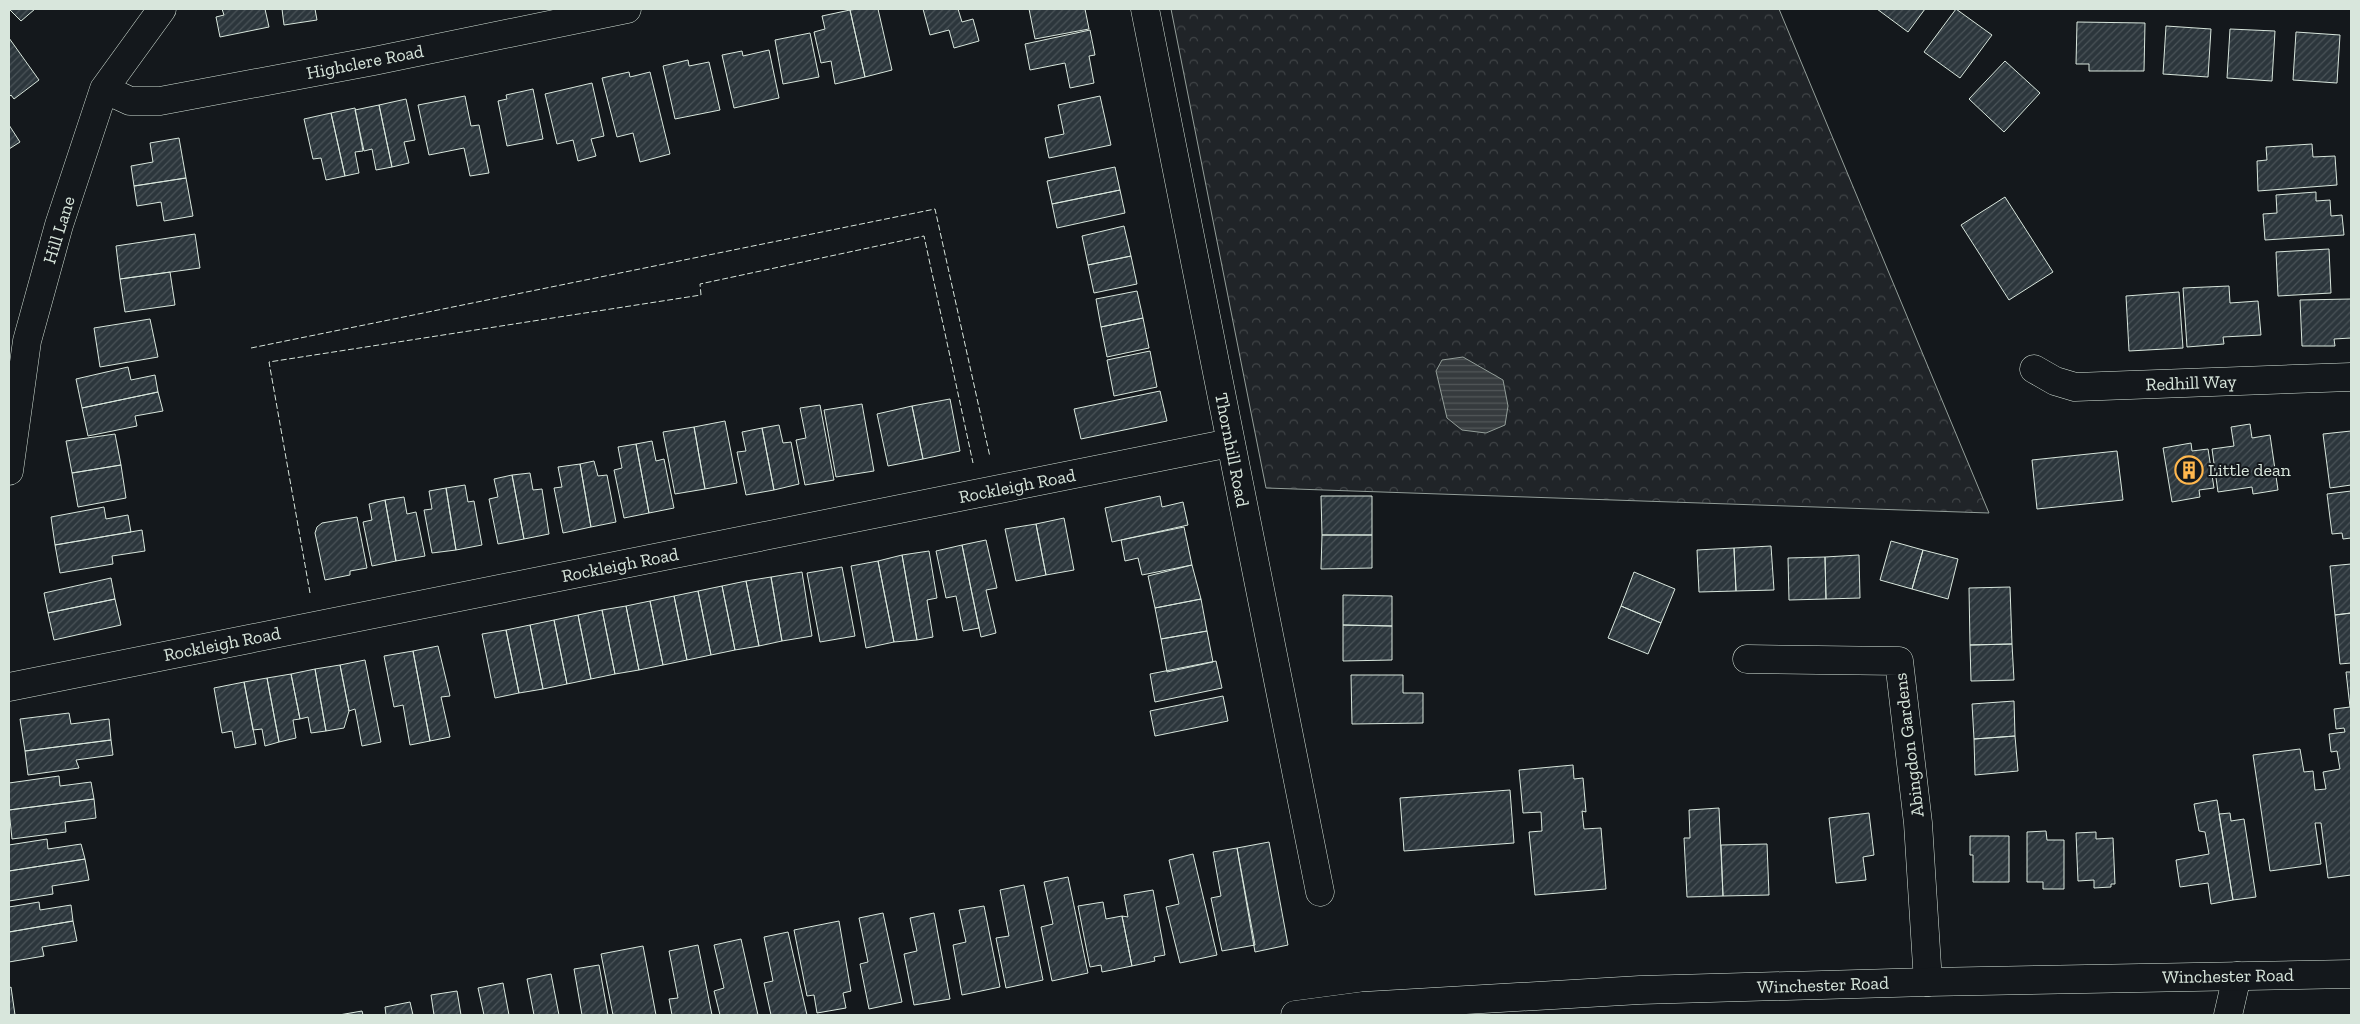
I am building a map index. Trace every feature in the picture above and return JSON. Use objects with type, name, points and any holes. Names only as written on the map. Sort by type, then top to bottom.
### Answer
[{"type":"street","name":"Hill Lane","points":[[9,471],[18,338],[59,225],[104,89],[162,9]]},
{"type":"street","name":"Highclere Road","points":[[104,89],[130,101],[160,101],[384,59],[628,9]]},
{"type":"street","name":"Thornhill Road","points":[[1145,9],[1320,892]]},
{"type":"street","name":"Redhill Way","points":[[2034,369],[2055,381],[2075,387],[2351,378]]},
{"type":"street","name":"Rockleigh Road","points":[[9,687],[1230,443]]},
{"type":"street","name":"Abingdon Gardens","points":[[1747,659],[1899,661],[1918,823],[1928,982]]},
{"type":"street","name":"Winchester Road","points":[[1295,1015],[1363,1006],[1640,990],[1928,982],[2351,974]]},
{"type":"street","points":[[2228,1015],[2237,976]]},
{"type":"green space","points":[[1171,9],[1779,9],[1989,513],[1266,488]]},
{"type":"shaded area","points":[[1463,357],[1503,380],[1508,406],[1505,425],[1486,433],[1462,430],[1447,418],[1436,371],[1442,360]]},
{"type":"building","points":[[9,9],[35,9],[21,21]]},
{"type":"building","points":[[222,9],[265,9],[269,27],[220,37],[216,17],[224,15]]},
{"type":"building","points":[[282,9],[315,9],[317,20],[284,25]]},
{"type":"building","points":[[878,9],[892,70],[865,77],[850,10]]},
{"type":"building","points":[[923,9],[958,9],[962,22],[973,19],[979,41],[954,48],[949,30],[930,35]]},
{"type":"building","points":[[1029,9],[1085,9],[1089,29],[1035,39]]},
{"type":"building","points":[[1877,9],[1925,9],[1908,32]]},
{"type":"building","points":[[1956,9],[1992,35],[1960,78],[1924,52]]},
{"type":"building","points":[[850,10],[865,77],[835,84],[831,61],[821,63],[814,32],[825,29],[822,16]]},
{"type":"building","points":[[2077,22],[2145,23],[2144,71],[2089,71],[2089,64],[2076,64]]},
{"type":"building","points":[[2166,26],[2211,29],[2208,77],[2163,74]]},
{"type":"building","points":[[2230,29],[2275,31],[2272,81],[2227,78]]},
{"type":"building","points":[[1090,30],[1095,55],[1089,56],[1094,83],[1070,88],[1065,63],[1030,70],[1025,44]]},
{"type":"building","points":[[2296,32],[2340,35],[2337,83],[2293,80]]},
{"type":"building","points":[[810,33],[819,77],[783,84],[775,40]]},
{"type":"building","points":[[9,38],[39,80],[14,99],[11,95],[9,97]]},
{"type":"building","points":[[769,50],[779,98],[734,108],[722,55],[742,51],[743,56]]},
{"type":"building","points":[[688,60],[689,66],[709,62],[720,110],[675,119],[663,66]]},
{"type":"building","points":[[2005,61],[2040,93],[2004,132],[1969,99]]},
{"type":"building","points":[[629,72],[630,77],[650,72],[670,154],[640,162],[633,133],[617,137],[602,78]]},
{"type":"building","points":[[592,83],[604,136],[591,139],[596,156],[578,161],[573,140],[557,144],[545,94]]},
{"type":"building","points":[[533,89],[543,139],[507,146],[498,101],[507,99],[506,95]]},
{"type":"building","points":[[465,96],[471,126],[479,125],[489,173],[470,176],[464,148],[429,155],[418,105]]},
{"type":"building","points":[[1100,96],[1111,145],[1049,158],[1045,138],[1064,134],[1058,105]]},
{"type":"building","points":[[406,99],[415,140],[404,142],[409,163],[392,167],[379,105]]},
{"type":"building","points":[[379,105],[392,167],[376,170],[372,149],[364,151],[355,110]]},
{"type":"building","points":[[355,108],[363,151],[355,152],[359,173],[345,176],[331,113]]},
{"type":"building","points":[[331,113],[345,176],[326,180],[321,158],[313,159],[304,119]]},
{"type":"building","points":[[9,125],[20,142],[9,149]]},
{"type":"building","points":[[179,138],[186,178],[134,186],[131,166],[153,162],[150,143]]},
{"type":"building","points":[[2312,144],[2313,157],[2335,156],[2337,185],[2258,191],[2257,161],[2267,160],[2266,147]]},
{"type":"building","points":[[1115,167],[1120,190],[1052,204],[1047,181]]},
{"type":"building","points":[[186,178],[193,216],[164,221],[161,202],[137,206],[134,186]]},
{"type":"building","points":[[1120,190],[1125,213],[1057,228],[1052,204]]},
{"type":"building","points":[[2316,192],[2316,201],[2330,200],[2331,216],[2342,215],[2344,235],[2265,240],[2263,214],[2277,213],[2276,195]]},
{"type":"building","points":[[2005,197],[2053,272],[2009,300],[1961,225]]},
{"type":"building","points":[[1124,226],[1131,256],[1088,265],[1082,236]]},
{"type":"building","points":[[195,234],[200,268],[120,279],[116,246]]},
{"type":"building","points":[[2329,249],[2331,293],[2278,296],[2276,252]]},
{"type":"building","points":[[1131,256],[1137,284],[1094,293],[1088,265]]},
{"type":"building","points":[[170,272],[175,305],[125,312],[120,279]]},
{"type":"building","points":[[2229,286],[2230,303],[2258,301],[2261,335],[2223,337],[2224,344],[2187,347],[2183,288]]},
{"type":"building","points":[[1137,291],[1143,318],[1101,327],[1096,299]]},
{"type":"building","points":[[2179,292],[2183,348],[2129,351],[2126,296]]},
{"type":"building","points":[[2351,299],[2351,338],[2334,339],[2335,346],[2302,346],[2300,300]]},
{"type":"building","points":[[1143,318],[1149,348],[1107,357],[1101,327]]},
{"type":"building","points":[[150,319],[158,357],[100,367],[94,328]]},
{"type":"building","points":[[1150,351],[1157,387],[1114,396],[1107,360]]},
{"type":"building","points":[[128,367],[131,380],[155,375],[158,392],[82,408],[76,379]]},
{"type":"building","points":[[1160,391],[1167,421],[1081,439],[1074,409]]},
{"type":"building","points":[[158,392],[163,411],[135,416],[137,426],[88,436],[82,408]]},
{"type":"building","points":[[950,399],[960,451],[923,459],[912,406]]},
{"type":"building","points":[[862,404],[874,471],[836,477],[824,410]]},
{"type":"building","points":[[820,405],[834,480],[805,485],[796,440],[806,438],[800,408]]},
{"type":"building","points":[[912,406],[923,459],[888,466],[877,414]]},
{"type":"building","points":[[725,421],[737,483],[705,489],[694,427]]},
{"type":"building","points":[[2250,424],[2252,438],[2270,435],[2278,490],[2253,494],[2252,487],[2218,492],[2212,449],[2234,446],[2231,427]]},
{"type":"building","points":[[779,425],[783,443],[791,442],[799,484],[774,490],[762,428]]},
{"type":"building","points":[[694,427],[705,489],[675,494],[663,432]]},
{"type":"building","points":[[762,428],[774,490],[746,495],[737,452],[746,451],[742,432]]},
{"type":"building","points":[[2351,431],[2351,485],[2330,488],[2323,434]]},
{"type":"building","points":[[115,434],[121,465],[72,473],[66,441]]},
{"type":"building","points":[[652,441],[656,461],[664,459],[674,508],[649,513],[636,444]]},
{"type":"building","name":"Little dean","points":[[2191,443],[2192,451],[2208,449],[2214,488],[2199,490],[2200,497],[2172,502],[2163,448]]},
{"type":"building","points":[[636,444],[649,513],[624,518],[614,470],[622,468],[618,447]]},
{"type":"building","points":[[2117,451],[2123,500],[2037,509],[2032,460]]},
{"type":"building","points":[[594,461],[598,476],[607,475],[616,522],[591,527],[580,464]]},
{"type":"building","points":[[580,464],[591,527],[563,533],[554,488],[562,487],[558,467]]},
{"type":"building","points":[[121,465],[126,498],[78,507],[72,473]]},
{"type":"building","points":[[530,473],[533,490],[542,489],[549,534],[524,539],[512,475]]},
{"type":"building","points":[[512,475],[524,539],[498,544],[489,499],[498,497],[494,479]]},
{"type":"building","points":[[465,485],[468,502],[474,501],[482,545],[456,550],[446,488]]},
{"type":"building","points":[[446,488],[456,550],[432,553],[424,510],[432,509],[429,491]]},
{"type":"building","points":[[2351,491],[2351,538],[2343,539],[2342,533],[2332,534],[2327,494]]},
{"type":"building","points":[[1160,496],[1162,507],[1183,502],[1188,525],[1112,542],[1105,508]]},
{"type":"building","points":[[1321,496],[1372,496],[1372,535],[1322,535]]},
{"type":"building","points":[[404,497],[407,514],[416,512],[425,556],[396,561],[385,500]]},
{"type":"building","points":[[385,500],[396,561],[372,566],[363,522],[372,520],[369,504]]},
{"type":"building","points":[[104,507],[106,519],[128,515],[131,532],[55,545],[51,517]]},
{"type":"building","points":[[357,517],[367,568],[350,571],[350,575],[325,580],[315,533],[317,527],[322,523]]},
{"type":"building","points":[[1064,518],[1074,570],[1046,575],[1036,524]]},
{"type":"building","points":[[1036,524],[1046,575],[1016,581],[1005,529]]},
{"type":"building","points":[[1184,527],[1192,565],[1142,575],[1138,558],[1125,561],[1121,540]]},
{"type":"building","points":[[142,530],[145,551],[112,556],[113,564],[60,573],[55,545]]},
{"type":"building","points":[[1322,535],[1372,535],[1372,568],[1321,569]]},
{"type":"building","points":[[986,540],[997,588],[986,590],[996,633],[981,637],[962,545]]},
{"type":"building","points":[[1891,541],[1923,550],[1912,589],[1880,580]]},
{"type":"building","points":[[962,545],[979,628],[963,631],[956,596],[946,598],[936,551]]},
{"type":"building","points":[[1771,546],[1774,590],[1736,591],[1734,548]]},
{"type":"building","points":[[1734,548],[1736,591],[1699,592],[1697,550]]},
{"type":"building","points":[[1923,550],[1958,559],[1948,599],[1912,589]]},
{"type":"building","points":[[929,551],[937,598],[927,600],[933,637],[917,640],[902,555]]},
{"type":"building","points":[[902,555],[917,640],[894,642],[878,561]]},
{"type":"building","points":[[1859,555],[1860,598],[1826,599],[1825,557]]},
{"type":"building","points":[[1825,557],[1826,599],[1789,600],[1788,558]]},
{"type":"building","points":[[878,561],[894,642],[866,648],[851,566]]},
{"type":"building","points":[[2351,564],[2351,613],[2335,615],[2330,566]]},
{"type":"building","points":[[1192,565],[1201,599],[1155,608],[1148,576]]},
{"type":"building","points":[[842,567],[855,636],[820,642],[807,573]]},
{"type":"building","points":[[802,572],[812,636],[782,641],[771,577]]},
{"type":"building","points":[[1634,572],[1675,589],[1661,623],[1621,606]]},
{"type":"building","points":[[771,577],[782,641],[759,646],[746,581]]},
{"type":"building","points":[[111,578],[115,599],[48,613],[44,593]]},
{"type":"building","points":[[746,581],[759,646],[735,650],[722,586]]},
{"type":"building","points":[[722,586],[735,650],[711,655],[698,591]]},
{"type":"building","points":[[2010,587],[2012,644],[1970,645],[1969,588]]},
{"type":"building","points":[[698,591],[711,655],[687,660],[674,596]]},
{"type":"building","points":[[1343,595],[1392,596],[1392,626],[1343,625]]},
{"type":"building","points":[[674,596],[687,660],[663,665],[650,601]]},
{"type":"building","points":[[115,599],[121,625],[54,640],[48,613]]},
{"type":"building","points":[[1201,599],[1207,631],[1161,639],[1155,608]]},
{"type":"building","points":[[650,601],[663,665],[639,670],[626,606]]},
{"type":"building","points":[[626,606],[639,670],[615,674],[602,610]]},
{"type":"building","points":[[1621,606],[1661,623],[1648,654],[1608,638]]},
{"type":"building","points":[[602,610],[615,674],[591,679],[578,615]]},
{"type":"building","points":[[2351,613],[2351,663],[2340,664],[2335,615]]},
{"type":"building","points":[[578,615],[591,679],[567,684],[554,620]]},
{"type":"building","points":[[554,620],[567,684],[543,689],[530,625]]},
{"type":"building","points":[[530,625],[543,689],[519,693],[506,630]]},
{"type":"building","points":[[1343,625],[1392,626],[1392,660],[1343,661]]},
{"type":"building","points":[[506,630],[519,693],[495,698],[482,634]]},
{"type":"building","points":[[1207,631],[1213,662],[1167,672],[1161,639]]},
{"type":"building","points":[[2012,644],[2014,680],[1971,681],[1970,645]]},
{"type":"building","points":[[438,646],[450,696],[441,697],[450,737],[430,741],[413,651]]},
{"type":"building","points":[[413,651],[430,741],[410,745],[403,705],[394,707],[384,656]]},
{"type":"building","points":[[365,660],[381,742],[362,746],[355,709],[349,711],[340,665]]},
{"type":"building","points":[[1216,661],[1222,688],[1155,702],[1150,674]]},
{"type":"building","points":[[340,665],[349,711],[344,728],[326,731],[315,669]]},
{"type":"building","points":[[315,669],[326,731],[311,733],[308,717],[300,719],[291,674]]},
{"type":"building","points":[[2346,672],[2351,672],[2351,875],[2328,878],[2321,823],[2315,823],[2321,864],[2270,871],[2253,755],[2300,749],[2304,772],[2313,771],[2315,790],[2326,789],[2323,772],[2340,769],[2337,751],[2331,752],[2329,734],[2345,732],[2344,728],[2336,729],[2334,709],[2350,707]]},
{"type":"building","points":[[291,674],[300,719],[293,720],[296,738],[279,742],[267,678]]},
{"type":"building","points":[[1351,675],[1403,675],[1403,693],[1423,693],[1423,723],[1352,724]]},
{"type":"building","points":[[267,678],[279,742],[265,746],[262,729],[253,730],[244,682]]},
{"type":"building","points":[[244,682],[256,744],[235,748],[232,731],[222,733],[214,688]]},
{"type":"building","points":[[1223,696],[1228,721],[1155,736],[1150,711]]},
{"type":"building","points":[[2014,701],[2015,736],[1974,739],[1972,704]]},
{"type":"building","points":[[69,713],[71,724],[109,719],[111,740],[25,751],[20,719]]},
{"type":"building","points":[[2015,736],[2018,771],[1975,775],[1974,739]]},
{"type":"building","points":[[111,740],[113,755],[76,760],[79,768],[28,775],[25,751]]},
{"type":"building","points":[[1573,765],[1574,779],[1583,778],[1586,812],[1582,811],[1584,829],[1601,828],[1606,889],[1535,895],[1529,832],[1542,831],[1541,812],[1523,813],[1519,770]]},
{"type":"building","points":[[59,776],[60,786],[91,782],[94,799],[9,810],[9,783]]},
{"type":"building","points":[[1510,790],[1514,843],[1404,851],[1400,798]]},
{"type":"building","points":[[94,799],[96,818],[65,822],[66,832],[12,839],[9,810]]},
{"type":"building","points":[[2217,800],[2233,900],[2211,904],[2208,883],[2180,887],[2176,860],[2209,854],[2205,832],[2199,831],[2194,804]]},
{"type":"building","points":[[1719,808],[1723,896],[1687,897],[1684,838],[1690,838],[1689,810]]},
{"type":"building","points":[[1869,813],[1874,855],[1863,857],[1866,880],[1836,883],[1829,818]]},
{"type":"building","points":[[2230,813],[2231,821],[2244,819],[2256,897],[2233,900],[2219,814]]},
{"type":"building","points":[[2046,831],[2047,840],[2064,840],[2064,889],[2043,889],[2043,882],[2027,882],[2027,832]]},
{"type":"building","points":[[2096,832],[2096,839],[2113,838],[2115,884],[2111,884],[2111,887],[2094,888],[2094,880],[2078,881],[2076,833]]},
{"type":"building","points":[[1970,836],[2009,836],[2009,882],[1973,882],[1973,855],[1970,855]]},
{"type":"building","points":[[47,839],[48,849],[81,844],[85,859],[9,871],[9,845]]},
{"type":"building","points":[[1269,842],[1288,945],[1255,952],[1237,848]]},
{"type":"building","points":[[1767,844],[1769,895],[1723,896],[1721,845]]},
{"type":"building","points":[[1237,848],[1255,945],[1222,951],[1211,898],[1221,896],[1213,852]]},
{"type":"building","points":[[1193,854],[1217,955],[1180,963],[1166,907],[1179,904],[1169,860]]},
{"type":"building","points":[[85,859],[89,880],[52,886],[53,894],[9,901],[9,871]]},
{"type":"building","points":[[1068,877],[1088,973],[1052,981],[1041,927],[1053,924],[1044,882]]},
{"type":"building","points":[[1024,885],[1043,980],[1006,988],[996,938],[1009,936],[1000,890]]},
{"type":"building","points":[[1153,890],[1165,955],[1154,957],[1155,961],[1132,966],[1122,916],[1128,917],[1124,895]]},
{"type":"building","points":[[39,902],[40,910],[71,905],[73,921],[9,932],[9,907]]},
{"type":"building","points":[[1103,902],[1106,919],[1122,916],[1132,966],[1102,972],[1101,965],[1090,967],[1078,906]]},
{"type":"building","points":[[984,906],[1000,987],[962,995],[953,945],[966,942],[959,910]]},
{"type":"building","points":[[883,913],[902,1002],[869,1009],[860,964],[868,962],[859,918]]},
{"type":"building","points":[[934,913],[950,999],[914,1005],[904,954],[917,951],[910,918]]},
{"type":"building","points":[[73,921],[77,941],[42,947],[44,956],[9,962],[9,932]]},
{"type":"building","points":[[839,921],[851,991],[843,993],[846,1008],[817,1013],[814,995],[807,996],[794,930]]},
{"type":"building","points":[[788,932],[807,1015],[771,1015],[764,983],[773,981],[764,937]]},
{"type":"building","points":[[741,939],[758,1015],[720,1015],[714,991],[724,988],[714,945]]},
{"type":"building","points":[[698,945],[712,1015],[672,1015],[669,999],[678,998],[669,951]]},
{"type":"building","points":[[643,946],[656,1015],[613,1015],[601,954]]},
{"type":"building","points":[[599,965],[608,1015],[582,1015],[574,969]]},
{"type":"building","points":[[551,974],[559,1015],[534,1015],[527,979]]},
{"type":"building","points":[[503,983],[509,1015],[484,1015],[478,988]]},
{"type":"building","points":[[11,987],[15,1015],[9,1015],[9,988]]},
{"type":"building","points":[[457,991],[461,1015],[434,1015],[431,995]]},
{"type":"building","points":[[410,1002],[413,1015],[386,1015],[385,1007]]},
{"type":"building","points":[[362,1011],[363,1015],[339,1015]]},
{"type":"fence","points":[[251,348],[935,209],[990,457]]},
{"type":"fence","points":[[310,593],[269,362],[701,295],[700,284],[924,236],[973,463]]},
{"type":"place","name":"Little dean","points":[[2189,470]]}]
